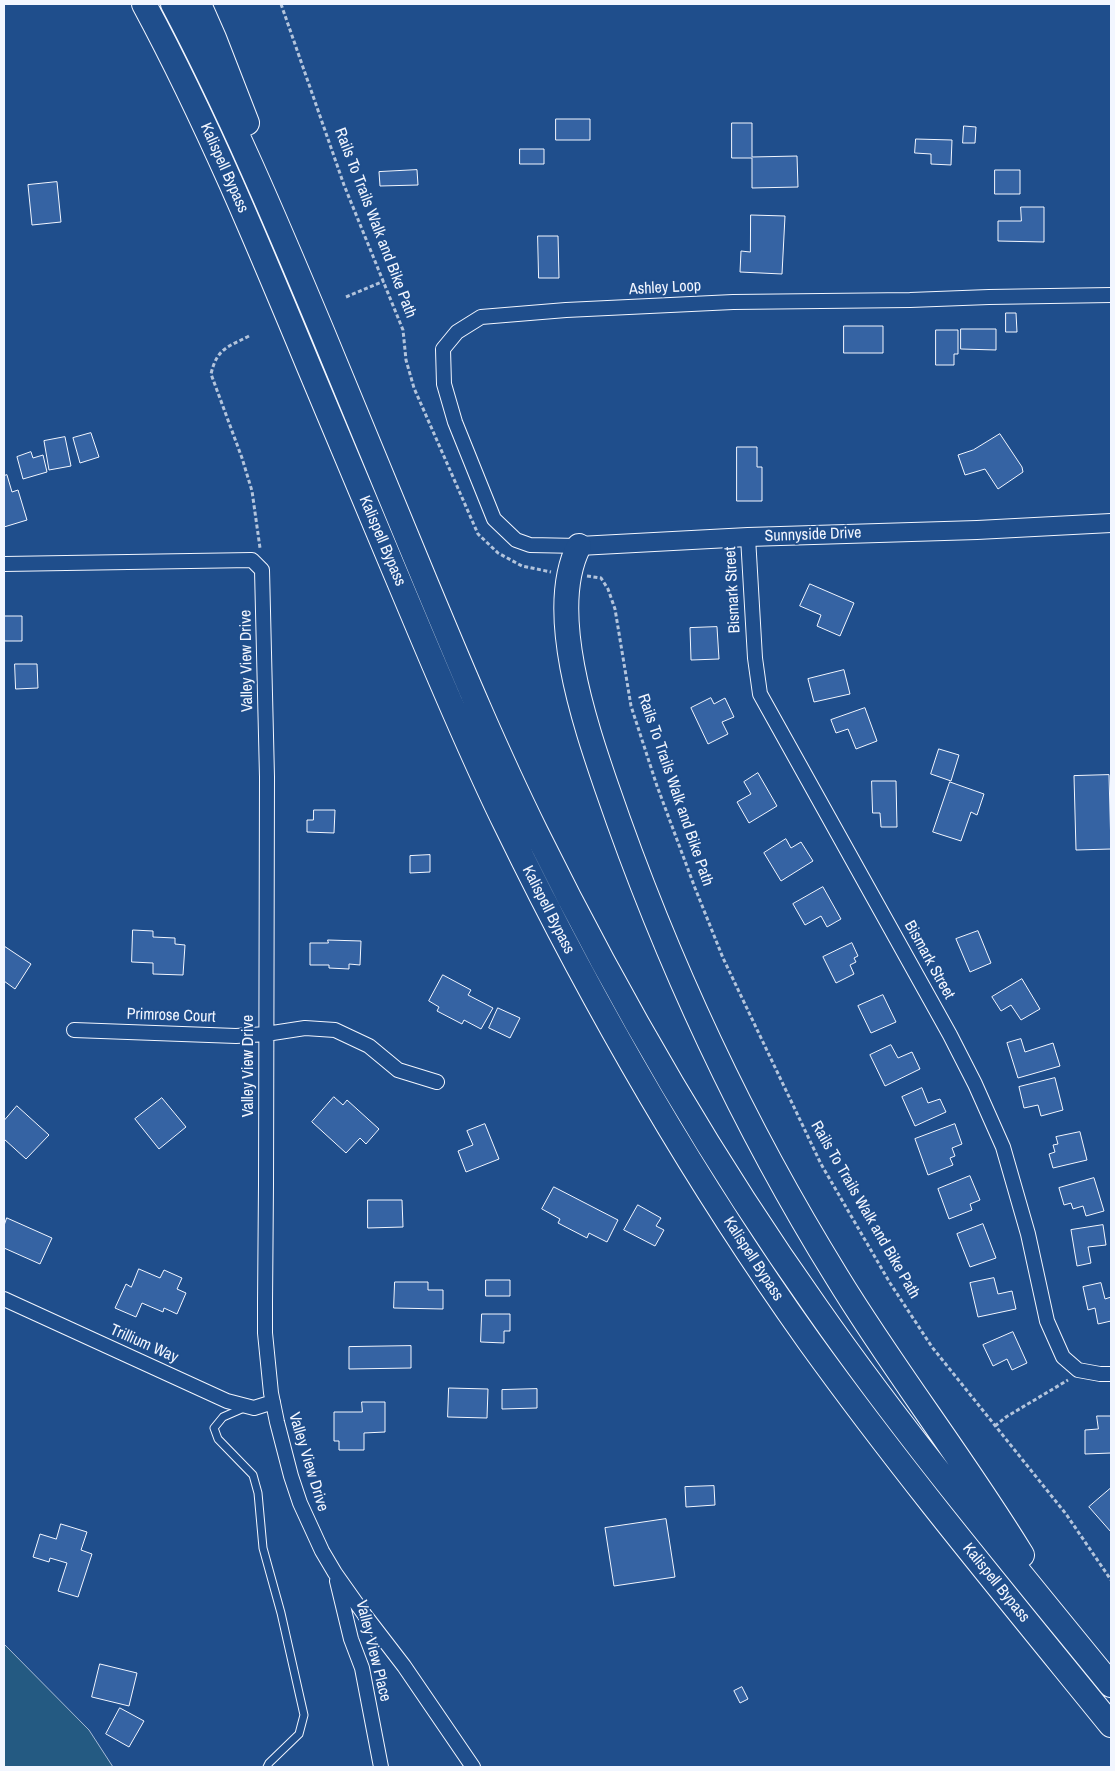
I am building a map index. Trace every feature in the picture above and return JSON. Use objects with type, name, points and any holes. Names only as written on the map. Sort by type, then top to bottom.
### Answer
[{"type":"highway","points":[[126,4],[232,186]]},
{"type":"highway","name":"Kalispell Bypass","points":[[144,4],[178,68],[232,186],[466,741],[541,896],[637,1073],[743,1244],[809,1340],[948,1524],[1111,1725]]},
{"type":"highway","name":"Kalispell Bypass","points":[[173,4],[237,134],[295,267],[493,741],[565,890],[630,1011],[663,1070],[734,1185],[816,1307],[885,1403],[938,1472],[1111,1685]]},
{"type":"highway","points":[[199,4],[214,38],[256,149],[295,267]]},
{"type":"highway","points":[[579,546],[568,574],[567,589],[571,657],[577,690],[590,738],[618,820],[688,997],[719,1065],[778,1177],[837,1278],[896,1369],[1002,1523],[1066,1629]]},
{"type":"street","name":"Ashley Loop","points":[[516,540],[494,519],[455,422],[444,384],[443,349],[457,332],[481,317],[566,310],[733,302],[1111,295]]},
{"type":"street","name":"Sunnyside Drive","points":[[516,540],[530,545],[579,546],[748,537],[977,530],[1111,523]]},
{"type":"street","name":"Bismark Street","points":[[748,537],[754,658],[760,694],[950,1035],[975,1084],[1003,1148],[1028,1234],[1047,1321],[1063,1357],[1078,1370]]},
{"type":"street","points":[[4,564],[252,560],[262,570]]},
{"type":"street","name":"Valley View Drive","points":[[262,570],[267,777],[265,1312],[268,1366],[273,1402],[286,1458],[300,1503],[322,1551],[335,1573],[404,1666],[473,1767]]},
{"type":"street","name":"Primrose Court","points":[[74,1030],[236,1036],[305,1028],[335,1030],[369,1046],[398,1070],[437,1082]]},
{"type":"street","name":"Trillium Way","points":[[4,1300],[227,1401],[246,1407],[259,1407],[273,1402]]},
{"type":"street","points":[[1078,1370],[1111,1374]]},
{"type":"street","name":"Valley View Place","points":[[335,1573],[351,1639],[362,1668],[381,1767]]},
{"type":"lane","points":[[246,1407],[223,1418],[214,1428],[218,1439],[253,1475],[258,1493],[263,1548],[281,1612],[304,1715],[299,1734],[267,1767]]},
{"type":"path","name":"Rails To Trails Walk and Bike Path","points":[[281,4],[344,185],[404,330],[406,360],[414,388],[478,534],[498,553],[522,566],[601,578],[608,589],[615,609],[631,706],[657,786],[691,878],[723,958],[821,1164],[895,1291],[932,1347],[1066,1514],[1111,1580]]},
{"type":"path","points":[[346,296],[384,281]]},
{"type":"path","points":[[249,336],[222,350],[214,359],[211,374],[252,491],[262,570]]},
{"type":"path","points":[[995,1426],[1006,1417],[1068,1380],[1078,1370]]},
{"type":"shaded area","points":[[4,1644],[89,1730],[113,1767],[4,1767]]},
{"type":"building","points":[[556,119],[590,119],[590,140],[556,140]]},
{"type":"building","points":[[732,123],[752,123],[752,157],[797,156],[798,187],[752,188],[752,158],[732,158]]},
{"type":"building","points":[[964,126],[976,127],[975,143],[963,143]]},
{"type":"building","points":[[916,139],[952,140],[951,165],[931,164],[931,154],[915,153]]},
{"type":"building","points":[[520,149],[544,149],[544,164],[520,164]]},
{"type":"building","points":[[417,170],[418,185],[380,186],[379,172]]},
{"type":"building","points":[[995,170],[1020,170],[1020,194],[995,194]]},
{"type":"building","points":[[57,182],[61,222],[32,225],[28,185]]},
{"type":"building","points":[[1021,207],[1044,207],[1044,242],[998,241],[998,221],[1021,221]]},
{"type":"building","points":[[751,215],[785,216],[782,274],[740,272],[741,251],[750,252]]},
{"type":"building","points":[[538,236],[558,236],[559,278],[539,278]]},
{"type":"building","points":[[1006,313],[1016,313],[1017,332],[1006,332]]},
{"type":"building","points":[[844,326],[883,326],[883,353],[844,353]]},
{"type":"building","points":[[961,329],[996,329],[996,350],[961,349]]},
{"type":"building","points":[[936,330],[958,330],[958,354],[954,354],[954,365],[936,365]]},
{"type":"building","points":[[91,433],[99,457],[80,463],[73,438]]},
{"type":"building","points":[[1000,434],[1022,467],[1023,472],[998,489],[985,469],[965,475],[958,455],[973,450]]},
{"type":"building","points":[[65,437],[71,466],[49,470],[44,441]]},
{"type":"building","points":[[737,447],[757,447],[757,467],[762,467],[762,501],[737,501]]},
{"type":"building","points":[[31,452],[33,458],[43,455],[47,472],[23,479],[17,457]]},
{"type":"building","points":[[7,475],[12,492],[18,490],[27,520],[4,527],[4,476]]},
{"type":"building","points":[[810,584],[854,603],[840,636],[817,626],[821,615],[800,606]]},
{"type":"building","points":[[4,616],[22,616],[22,641],[5,641]]},
{"type":"building","points":[[717,627],[719,659],[691,660],[690,628]]},
{"type":"building","points":[[15,664],[37,664],[38,688],[16,689]]},
{"type":"building","points":[[844,670],[850,694],[814,702],[808,679]]},
{"type":"building","points":[[711,698],[714,704],[725,698],[734,717],[722,722],[728,734],[708,744],[691,708]]},
{"type":"building","points":[[865,708],[877,741],[856,749],[848,729],[836,733],[831,720]]},
{"type":"building","points":[[939,749],[959,755],[951,781],[931,774]]},
{"type":"building","points":[[758,773],[777,806],[749,823],[737,802],[751,794],[744,782]]},
{"type":"building","points":[[1109,775],[1111,849],[1076,850],[1074,776]]},
{"type":"building","points":[[872,781],[896,781],[897,827],[881,827],[880,813],[873,813]]},
{"type":"building","points":[[950,782],[984,794],[977,815],[971,812],[961,841],[933,832]]},
{"type":"building","points":[[314,810],[335,810],[334,833],[307,832],[307,820],[313,820]]},
{"type":"building","points":[[786,839],[791,848],[801,842],[813,861],[781,881],[764,853]]},
{"type":"building","points":[[430,855],[430,872],[410,873],[410,856]]},
{"type":"building","points":[[823,887],[841,919],[827,927],[821,916],[805,925],[793,904]]},
{"type":"building","points":[[133,930],[153,931],[153,937],[175,938],[175,944],[185,945],[183,975],[153,974],[153,963],[132,962]]},
{"type":"building","points":[[978,931],[991,963],[970,972],[956,939]]},
{"type":"building","points":[[328,940],[361,941],[360,965],[349,964],[349,969],[329,968],[329,965],[310,965],[310,943],[328,943]]},
{"type":"building","points":[[852,943],[858,956],[854,958],[856,962],[850,965],[854,974],[836,983],[823,957]]},
{"type":"building","points":[[4,946],[31,964],[15,989],[4,981]]},
{"type":"building","points":[[443,975],[471,990],[468,995],[493,1008],[481,1029],[464,1020],[462,1024],[437,1011],[439,1007],[429,1001]]},
{"type":"building","points":[[1022,979],[1040,1009],[1021,1020],[1011,1005],[1001,1011],[992,997]]},
{"type":"building","points":[[883,995],[896,1022],[871,1033],[858,1006]]},
{"type":"building","points":[[498,1008],[520,1018],[510,1038],[489,1028]]},
{"type":"building","points":[[1021,1039],[1025,1052],[1053,1043],[1060,1066],[1018,1078],[1007,1043]]},
{"type":"building","points":[[891,1045],[898,1058],[912,1052],[920,1069],[885,1086],[870,1055]]},
{"type":"building","points":[[1055,1078],[1063,1110],[1041,1116],[1038,1105],[1024,1108],[1019,1087]]},
{"type":"building","points":[[922,1088],[928,1103],[940,1099],[946,1112],[915,1126],[902,1097]]},
{"type":"building","points":[[334,1097],[343,1105],[347,1100],[379,1129],[366,1144],[360,1138],[346,1153],[312,1122]]},
{"type":"building","points":[[162,1098],[186,1127],[159,1149],[135,1119]]},
{"type":"building","points":[[17,1106],[49,1135],[26,1159],[4,1139],[4,1121]]},
{"type":"building","points":[[485,1124],[499,1159],[466,1172],[458,1151],[473,1145],[467,1131]]},
{"type":"building","points":[[955,1124],[962,1144],[952,1148],[955,1156],[950,1158],[953,1165],[928,1175],[915,1139]]},
{"type":"building","points":[[1080,1132],[1087,1160],[1053,1168],[1049,1154],[1055,1152],[1053,1145],[1058,1144],[1056,1137]]},
{"type":"building","points":[[970,1176],[980,1200],[970,1204],[972,1210],[949,1219],[938,1189]]},
{"type":"building","points":[[1094,1178],[1104,1211],[1086,1216],[1083,1206],[1073,1209],[1071,1203],[1064,1205],[1059,1188]]},
{"type":"building","points":[[554,1187],[618,1220],[607,1242],[589,1233],[587,1238],[558,1223],[560,1219],[542,1209]]},
{"type":"building","points":[[368,1200],[402,1200],[403,1227],[368,1228]]},
{"type":"building","points":[[638,1205],[661,1218],[656,1226],[664,1230],[655,1246],[624,1230]]},
{"type":"building","points":[[7,1218],[52,1238],[40,1264],[4,1248],[4,1226]]},
{"type":"building","points":[[983,1224],[996,1258],[970,1267],[957,1234]]},
{"type":"building","points":[[1103,1225],[1106,1245],[1088,1247],[1091,1263],[1077,1266],[1071,1230]]},
{"type":"building","points":[[139,1269],[160,1278],[164,1270],[182,1278],[177,1289],[186,1293],[177,1314],[164,1308],[163,1312],[142,1303],[136,1317],[115,1308],[126,1284],[131,1287]]},
{"type":"building","points":[[994,1278],[998,1294],[1012,1291],[1016,1309],[978,1317],[970,1283]]},
{"type":"building","points":[[486,1280],[510,1280],[510,1296],[486,1296]]},
{"type":"building","points":[[395,1282],[428,1282],[428,1290],[443,1290],[443,1309],[394,1308]]},
{"type":"building","points":[[1101,1283],[1105,1299],[1111,1297],[1111,1321],[1098,1324],[1095,1308],[1088,1310],[1083,1287]]},
{"type":"building","points":[[482,1314],[510,1314],[510,1331],[504,1331],[504,1343],[481,1342]]},
{"type":"building","points":[[1013,1332],[1027,1363],[1012,1370],[1007,1359],[993,1366],[983,1345]]},
{"type":"building","points":[[411,1346],[411,1368],[349,1369],[349,1347]]},
{"type":"building","points":[[449,1388],[488,1389],[487,1418],[448,1417]]},
{"type":"building","points":[[537,1389],[537,1408],[502,1409],[502,1390]]},
{"type":"building","points":[[362,1402],[385,1402],[385,1432],[364,1433],[364,1450],[339,1450],[339,1441],[334,1441],[334,1412],[362,1412]]},
{"type":"building","points":[[1097,1416],[1111,1416],[1111,1453],[1085,1454],[1085,1430],[1098,1429]]},
{"type":"building","points":[[714,1486],[715,1505],[686,1507],[685,1487]]},
{"type":"building","points":[[1111,1488],[1111,1532],[1089,1507]]},
{"type":"building","points":[[666,1519],[675,1577],[614,1586],[605,1528]]},
{"type":"building","points":[[61,1524],[87,1532],[81,1550],[92,1554],[78,1597],[58,1591],[67,1563],[50,1558],[49,1562],[33,1557],[40,1534],[56,1539]]},
{"type":"building","points":[[100,1664],[137,1673],[129,1706],[92,1697]]},
{"type":"building","points":[[742,1687],[748,1699],[740,1703],[734,1691]]},
{"type":"building","points":[[120,1708],[144,1721],[129,1747],[106,1734]]}]
